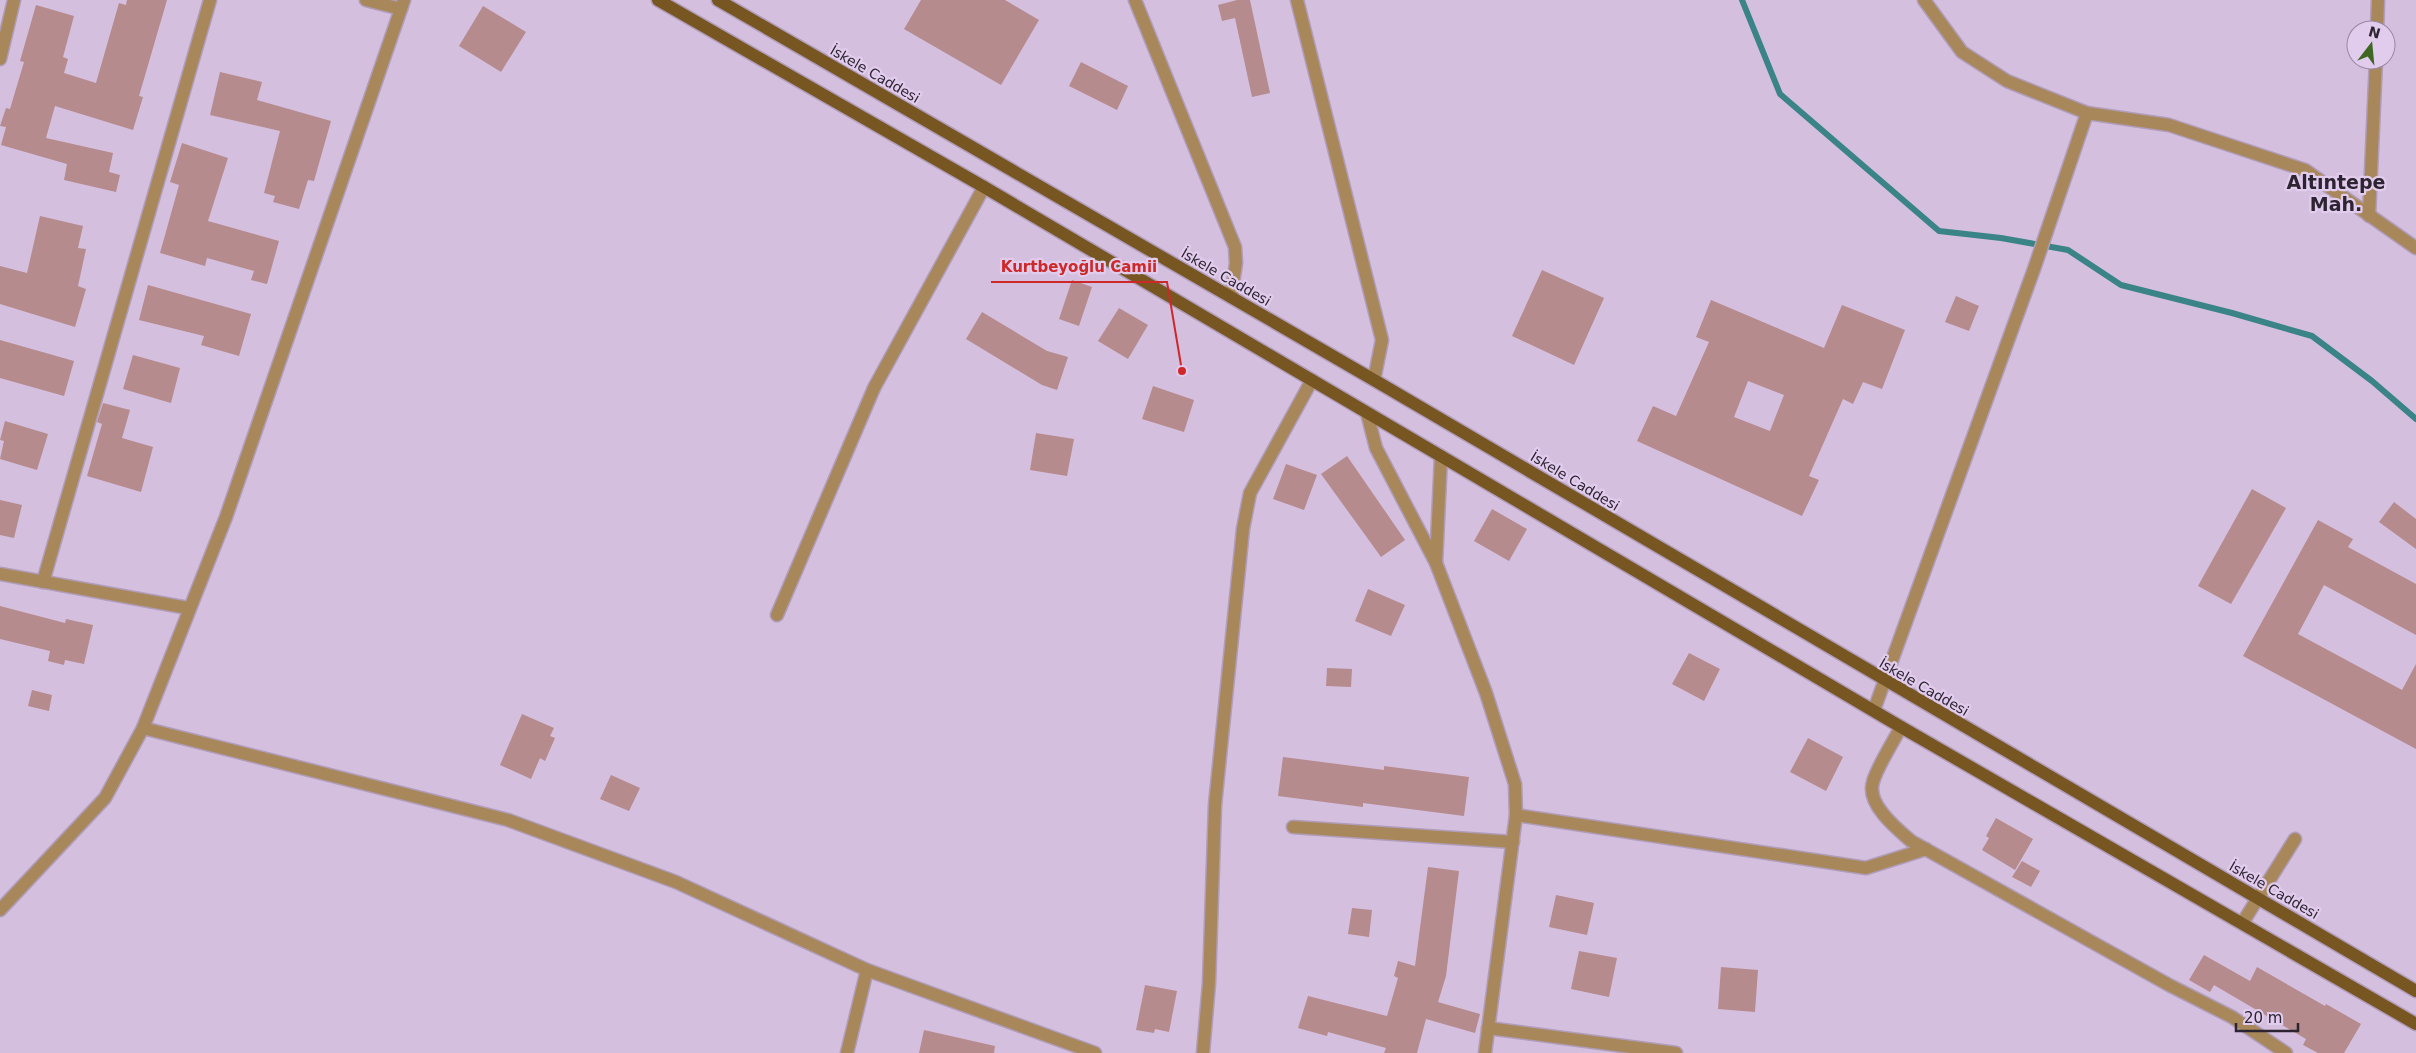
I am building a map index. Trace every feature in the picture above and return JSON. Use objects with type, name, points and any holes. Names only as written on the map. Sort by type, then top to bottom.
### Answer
[{"type":"main road","points":[[658,0],[984,187],[1901,726],[2243,922],[2416,1024]]},
{"type":"main road","name":"İskele Caddesi","points":[[718,0],[1374,380],[2416,991]]},
{"type":"street","points":[[0,59],[14,0]]},
{"type":"street","points":[[43,582],[210,0]]},
{"type":"street","points":[[0,910],[105,798],[143,728],[188,608],[226,517],[403,4],[366,0]]},
{"type":"street","points":[[1135,0],[1235,247],[1236,263],[1231,297]]},
{"type":"street","points":[[1297,0],[1382,340],[1374,380]]},
{"type":"street","points":[[1924,0],[1962,52],[2007,81],[2087,113],[2169,125],[2305,170],[2416,248]]},
{"type":"street","points":[[2377,20],[2378,0]]},
{"type":"street","points":[[2369,216],[2376,70]]},
{"type":"street","points":[[1874,710],[1883,680],[2034,269],[2087,113]]},
{"type":"street","points":[[777,615],[874,388],[984,187]]},
{"type":"street","points":[[1203,1053],[1209,983],[1215,805],[1243,529],[1250,493],[1312,380]]},
{"type":"street","points":[[1367,413],[1376,448],[1436,563],[1486,693],[1515,784],[1516,815],[1513,842],[1485,1053]]},
{"type":"street","points":[[1436,563],[1441,456]]},
{"type":"street","points":[[0,574],[188,608]]},
{"type":"street","points":[[1901,726],[1872,783],[1876,804],[1891,824],[1911,841],[2169,985],[2232,1017],[2286,1053]]},
{"type":"street","points":[[143,728],[508,820],[676,882],[867,970],[1095,1053]]},
{"type":"street","points":[[1516,815],[1866,868],[1926,850]]},
{"type":"street","points":[[1293,827],[1513,842]]},
{"type":"street","points":[[2243,922],[2295,839]]},
{"type":"street","points":[[847,1053],[867,970]]},
{"type":"street","points":[[1488,1028],[1676,1053]]},
{"type":"building","points":[[127,0],[167,0],[139,96],[143,97],[133,130],[55,106],[46,138],[113,153],[109,172],[120,175],[116,192],[64,180],[67,164],[1,145],[6,127],[0,126],[6,108],[10,109],[24,62],[20,61],[36,5],[74,16],[63,57],[68,59],[64,73],[96,83],[119,3],[126,5]]},
{"type":"building","points":[[921,0],[1005,0],[1039,20],[1001,85],[904,29]]},
{"type":"building","points":[[1237,0],[1250,0],[1270,93],[1252,97],[1235,18],[1222,21],[1218,5]]},
{"type":"building","points":[[483,6],[526,32],[501,72],[459,46]]},
{"type":"building","points":[[1081,62],[1128,86],[1117,110],[1069,86]]},
{"type":"building","points":[[220,72],[262,82],[257,100],[331,121],[314,181],[308,180],[299,209],[273,202],[275,196],[264,193],[280,131],[210,115]]},
{"type":"building","points":[[182,143],[228,158],[208,221],[279,241],[267,284],[251,280],[254,271],[207,258],[205,266],[160,253],[179,185],[170,182]]},
{"type":"building","points":[[40,216],[83,226],[78,248],[86,249],[78,286],[86,289],[75,327],[0,304],[0,266],[27,273]]},
{"type":"building","points":[[1542,270],[1604,298],[1574,365],[1512,336]]},
{"type":"building","points":[[1072,280],[1092,287],[1079,326],[1059,319]]},
{"type":"building","points":[[148,285],[251,314],[239,356],[201,345],[204,336],[139,320]]},
{"type":"building","points":[[1956,296],[1979,306],[1969,331],[1945,322]]},
{"type":"building","points":[[1711,300],[1824,348],[1842,305],[1905,330],[1882,389],[1863,382],[1853,404],[1843,399],[1809,476],[1819,480],[1802,516],[1637,441],[1653,406],[1676,416],[1709,342],[1696,337]],"holes":[[[1748,381],[1784,395],[1770,431],[1734,417]]]},
{"type":"building","points":[[1119,308],[1148,325],[1128,359],[1098,341]]},
{"type":"building","points":[[982,312],[1047,351],[1068,357],[1057,390],[1042,385],[966,339]]},
{"type":"building","points":[[0,340],[74,361],[64,396],[0,378]]},
{"type":"building","points":[[133,355],[180,368],[171,403],[123,389]]},
{"type":"building","points":[[1153,386],[1194,400],[1184,432],[1142,419]]},
{"type":"building","points":[[103,403],[130,410],[122,438],[153,447],[141,492],[87,476],[102,424],[97,422]]},
{"type":"building","points":[[5,421],[48,434],[37,470],[0,459],[4,441],[0,440]]},
{"type":"building","points":[[1036,433],[1074,439],[1067,476],[1030,470]]},
{"type":"building","points":[[1347,456],[1405,540],[1381,557],[1321,474]]},
{"type":"building","points":[[1286,464],[1317,475],[1304,510],[1273,499]]},
{"type":"building","points":[[2252,489],[2286,508],[2231,604],[2198,586]]},
{"type":"building","points":[[0,500],[22,505],[14,538],[0,535]]},
{"type":"building","points":[[2394,502],[2416,519],[2416,549],[2379,522]]},
{"type":"building","points":[[1492,509],[1527,529],[1509,561],[1474,541]]},
{"type":"building","points":[[2318,520],[2353,539],[2348,547],[2416,584],[2416,635],[2324,585],[2298,634],[2402,690],[2416,664],[2416,749],[2243,656]]},
{"type":"building","points":[[1368,589],[1405,605],[1391,636],[1355,621]]},
{"type":"building","points":[[0,606],[65,623],[66,619],[93,625],[84,664],[65,660],[64,665],[48,661],[50,651],[0,639]]},
{"type":"building","points":[[1689,653],[1720,669],[1704,701],[1672,684]]},
{"type":"building","points":[[1327,668],[1352,669],[1351,687],[1326,686]]},
{"type":"building","points":[[32,690],[52,695],[49,711],[28,706]]},
{"type":"building","points":[[522,714],[554,728],[550,736],[555,738],[545,761],[540,758],[531,779],[500,765]]},
{"type":"building","points":[[1808,738],[1843,757],[1826,791],[1790,772]]},
{"type":"building","points":[[1283,757],[1384,770],[1384,766],[1469,777],[1464,816],[1363,803],[1363,807],[1278,796]]},
{"type":"building","points":[[611,775],[640,788],[629,811],[600,799]]},
{"type":"building","points":[[1996,818],[2033,839],[2015,870],[1982,850],[1989,838],[1986,836]]},
{"type":"building","points":[[2022,861],[2040,871],[2031,887],[2012,877]]},
{"type":"building","points":[[1428,867],[1459,871],[1446,976],[1438,1002],[1480,1014],[1475,1033],[1426,1019],[1417,1053],[1384,1053],[1386,1048],[1328,1032],[1327,1036],[1298,1028],[1308,996],[1387,1016],[1398,978],[1394,976],[1398,961],[1415,966]]},
{"type":"building","points":[[1556,895],[1594,903],[1587,935],[1549,927]]},
{"type":"building","points":[[1352,908],[1372,910],[1369,937],[1348,934]]},
{"type":"building","points":[[1579,951],[1617,958],[1609,997],[1571,989]]},
{"type":"building","points":[[2204,955],[2250,981],[2257,967],[2325,1006],[2326,1004],[2361,1024],[2344,1053],[2318,1053],[2303,1045],[2306,1039],[2214,985],[2210,992],[2189,980]]},
{"type":"building","points":[[1721,967],[1758,970],[1755,1012],[1718,1009]]},
{"type":"building","points":[[1145,985],[1177,991],[1169,1032],[1155,1029],[1154,1033],[1136,1030]]},
{"type":"building","points":[[924,1030],[995,1046],[994,1053],[919,1053]]},
{"type":"waterway","points":[[1742,0],[1780,94],[1939,231],[2001,238],[2068,250],[2121,285],[2232,313],[2312,336],[2372,381],[2416,419]]},
{"type":"place","name":"Kurtbeyoğlu Camii","points":[[1182,371]]},
{"type":"district","name":"Altıntepe Mah.","points":[[2336,193]]}]
